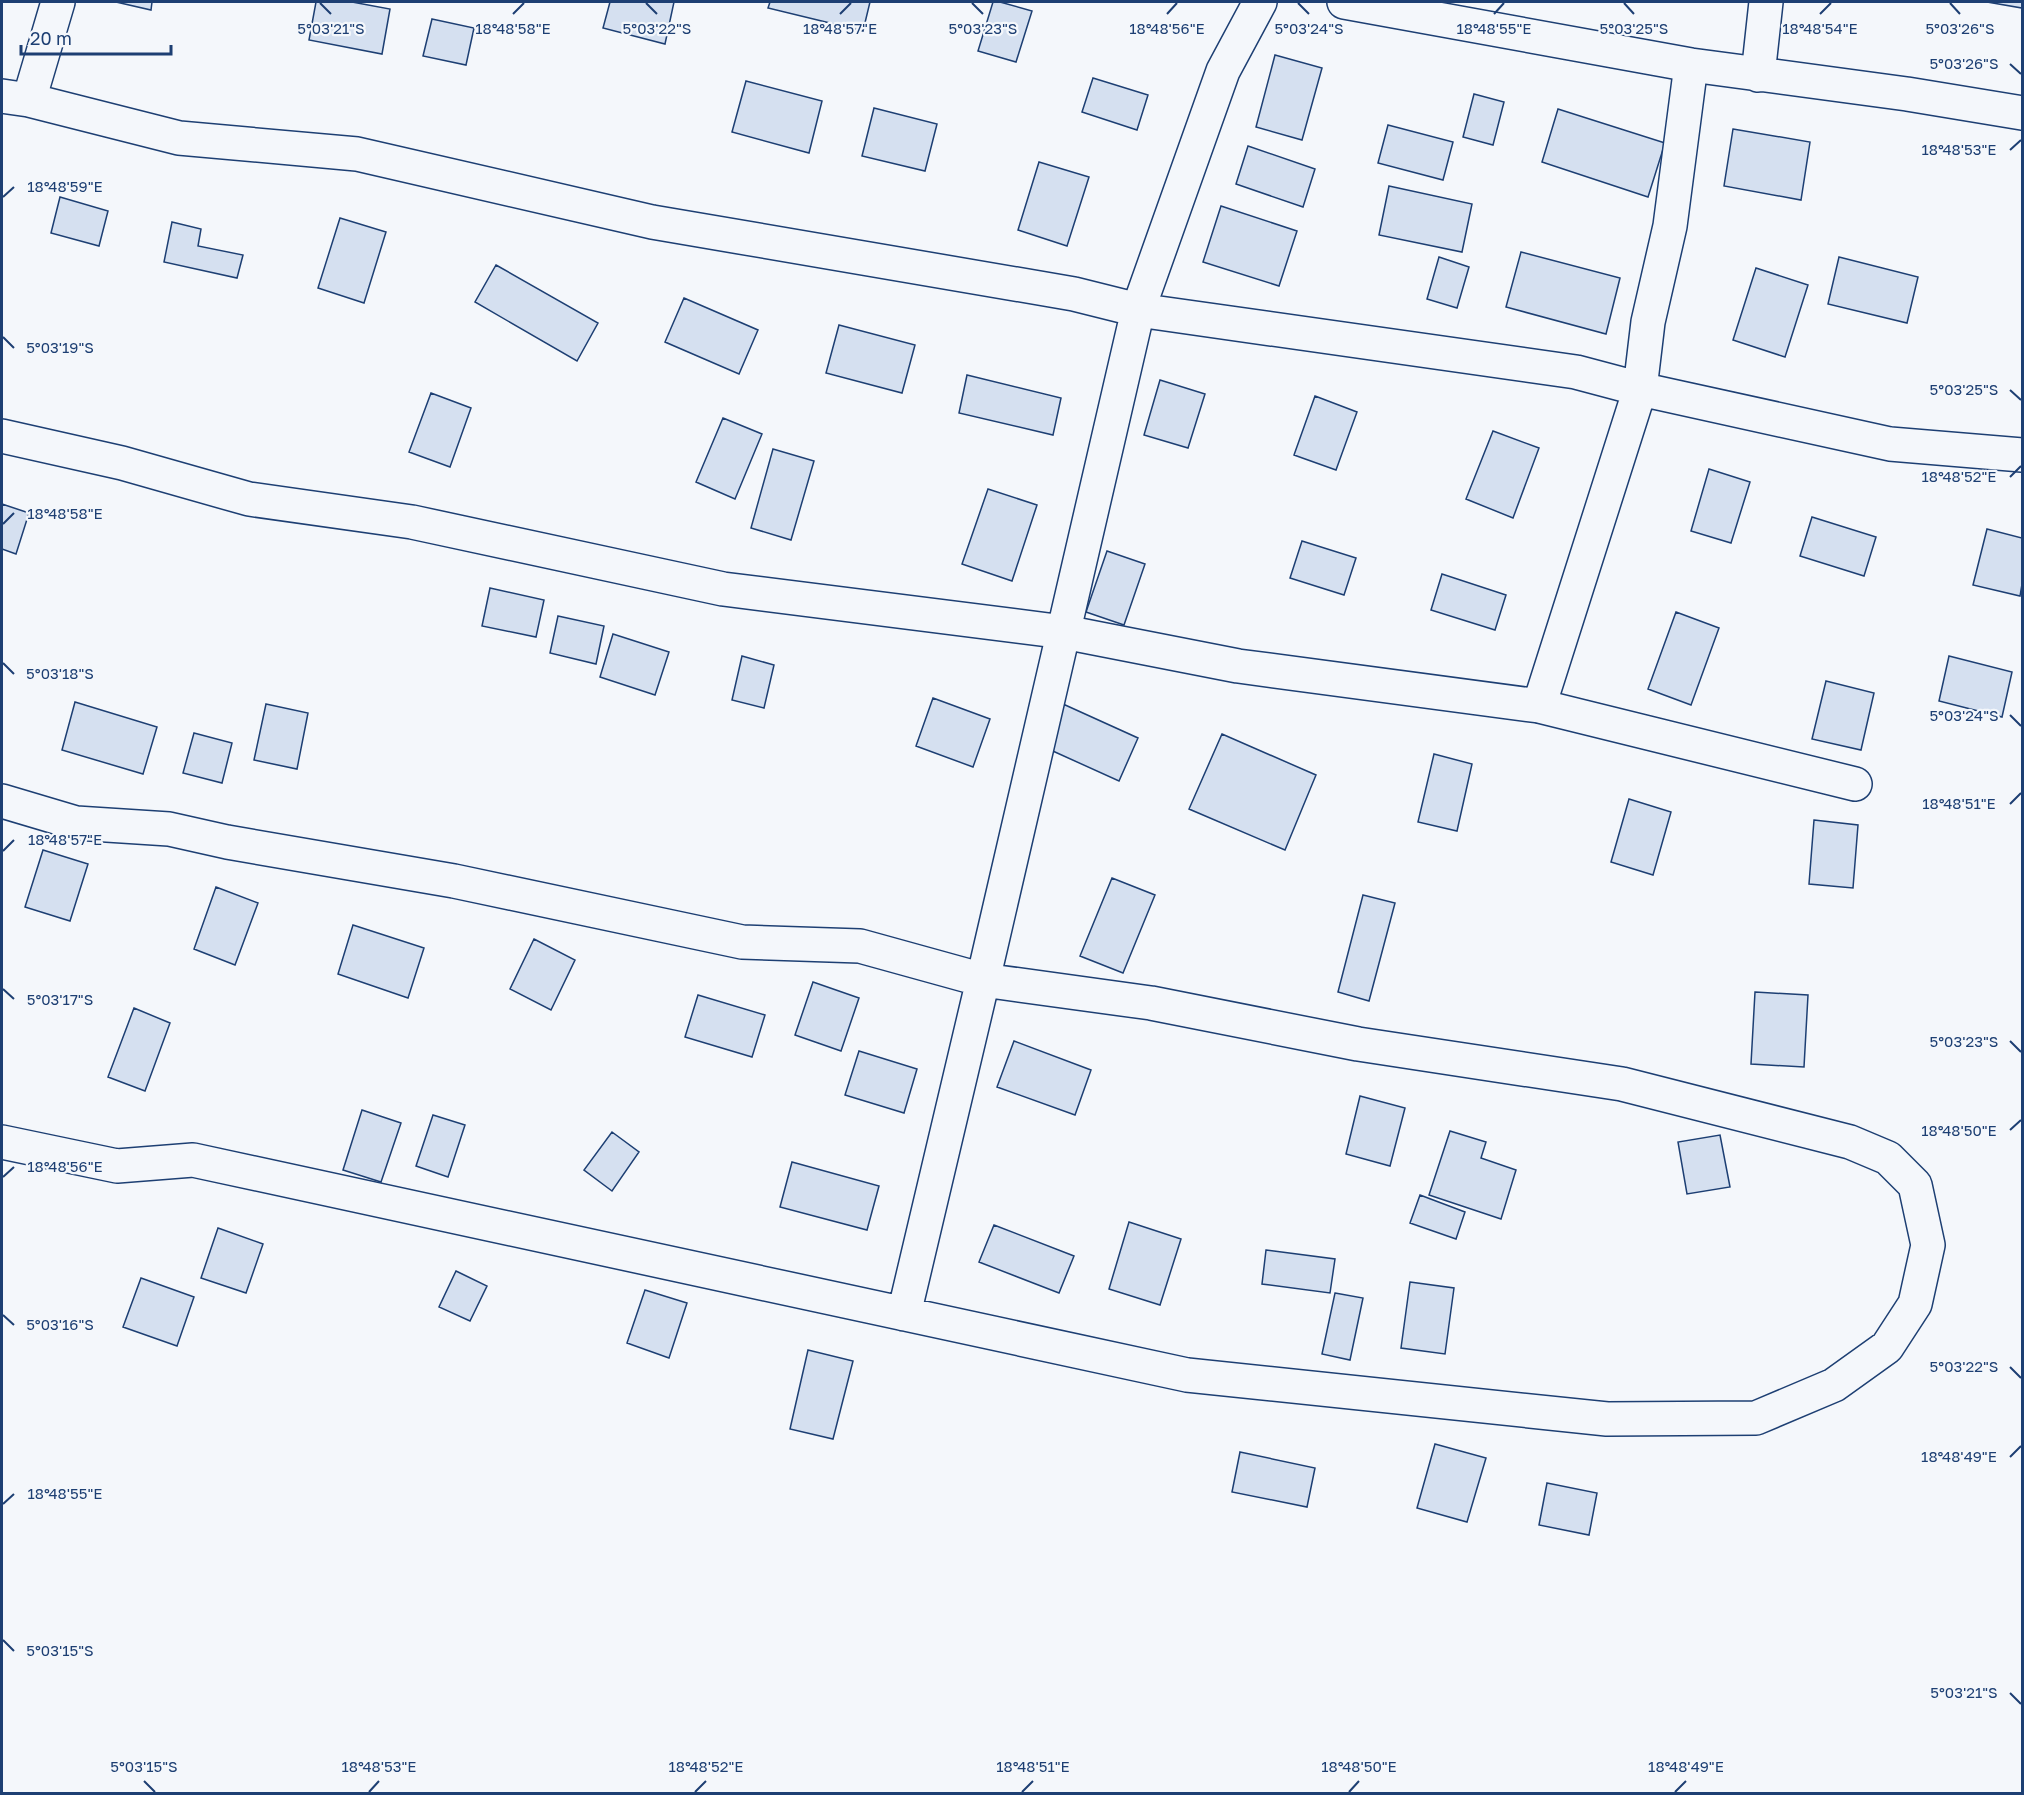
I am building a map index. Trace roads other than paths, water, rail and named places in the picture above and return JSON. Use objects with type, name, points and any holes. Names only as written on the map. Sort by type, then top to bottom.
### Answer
[{"type":"street","points":[[58,2],[15,98],[179,138],[357,154],[652,222],[1074,294],[1138,310],[1576,372],[1640,389],[1890,444],[2022,455]]},
{"type":"street","points":[[904,1314],[1138,310],[1223,71],[1260,2]]},
{"type":"street","points":[[1344,2],[1691,65],[1907,94],[2022,113]]},
{"type":"street","points":[[1758,75],[1766,2]]},
{"type":"street","points":[[1539,706],[1640,389],[1648,322],[1670,226],[1691,65]]},
{"type":"street","points":[[2,436],[122,463],[249,499],[412,522],[723,589],[1064,632],[1238,666],[1539,706],[1855,784]]},
{"type":"street","points":[[2,801],[76,823],[169,829],[227,842],[454,881],[742,942],[860,946],[983,980],[1151,1003],[1358,1044],[1622,1084],[1850,1142],[1888,1158],[1915,1185],[1928,1245],[1916,1304],[1887,1347],[1834,1385],[1756,1418],[1607,1419],[1187,1375],[193,1160],[117,1166],[2,1142]]}]
